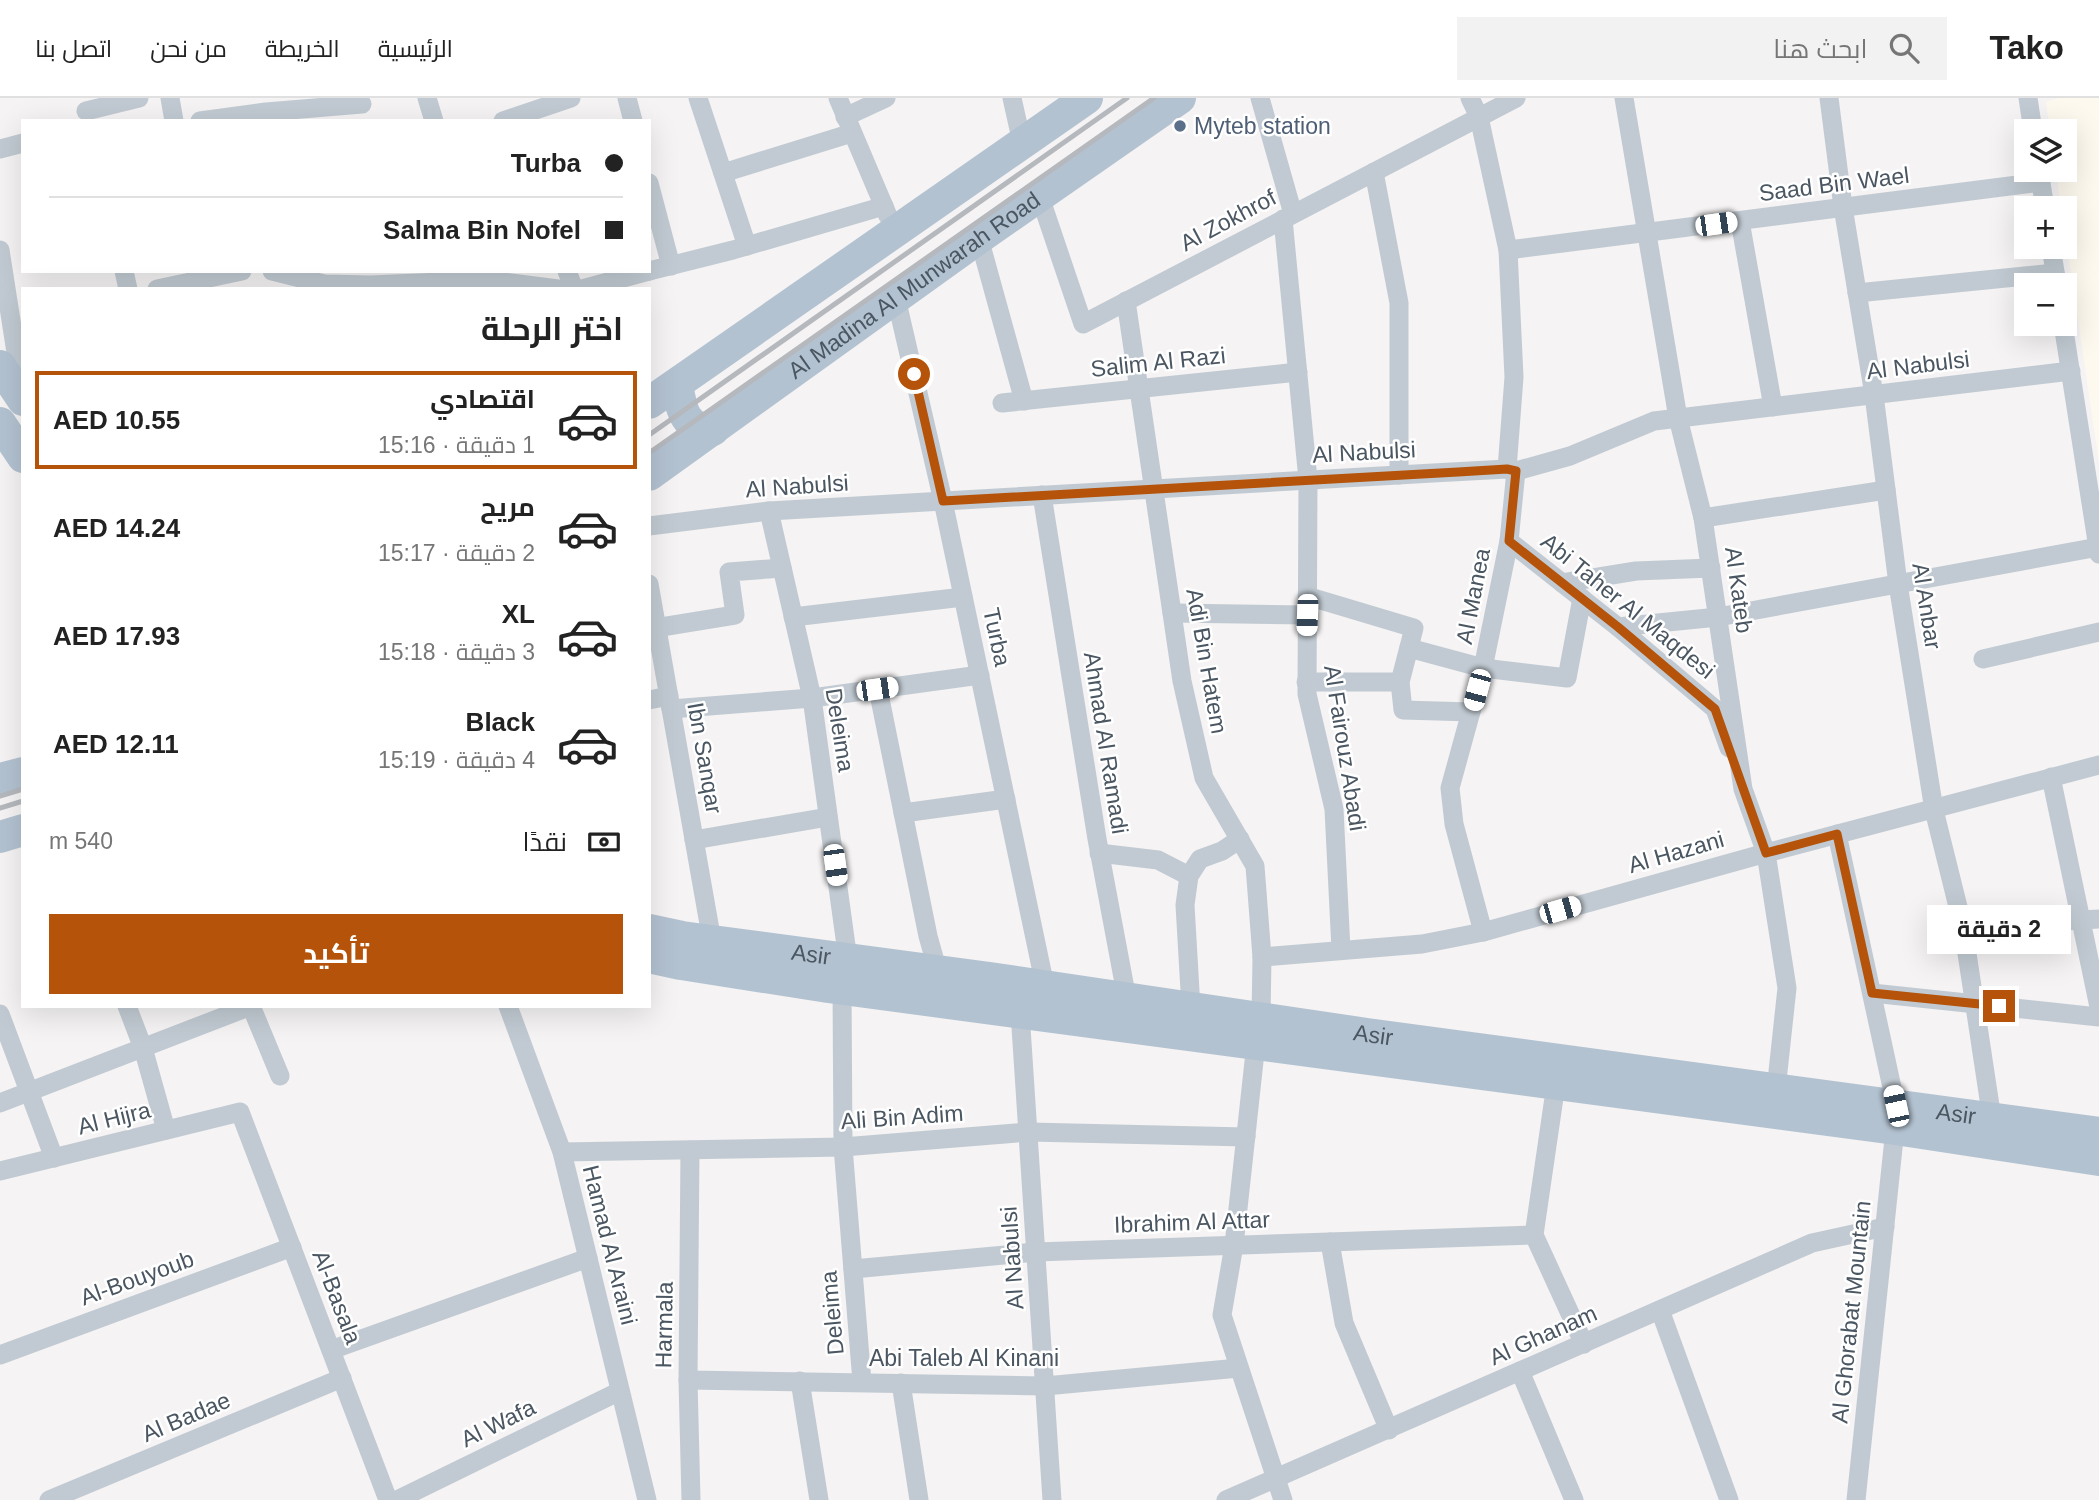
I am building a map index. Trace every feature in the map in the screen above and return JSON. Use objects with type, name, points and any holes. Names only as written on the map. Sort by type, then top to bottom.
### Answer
[{"type":"main road","points":[[651,402],[890,219],[1022,144],[1087,98]]},
{"type":"main road","name":"Al Madina Al Munwarah Road","points":[[651,474],[979,238],[1180,98]]},
{"type":"main road","points":[[0,366],[21,397]]},
{"type":"main road","points":[[677,384],[683,411],[689,422],[698,429],[713,430]]},
{"type":"main road","points":[[0,423],[21,454]]},
{"type":"main road","points":[[0,779],[21,774]]},
{"type":"main road","points":[[0,837],[21,831]]},
{"type":"main road","name":"Asir","points":[[651,929],[1020,1012],[1258,1031],[1776,1090],[2099,1160]]},
{"type":"main road","name":"Asir","points":[[651,957],[681,964],[845,974],[938,972],[1191,1008],[1258,1031],[1556,1084],[1896,1118],[1992,1119],[2099,1133]]},
{"type":"street","points":[[85,110],[139,98]]},
{"type":"street","points":[[170,98],[174,119]]},
{"type":"street","points":[[427,98],[433,119]]},
{"type":"street","points":[[509,119],[571,98]]},
{"type":"street","points":[[627,98],[632,119]]},
{"type":"street","points":[[698,98],[747,246]]},
{"type":"street","points":[[651,271],[747,246],[890,219],[838,98]]},
{"type":"street","points":[[723,173],[849,125],[886,98]]},
{"type":"street","points":[[1012,98],[1022,144]]},
{"type":"street","name":"Al Fairouz Abadi","points":[[1260,98],[1288,216],[1308,480],[1306,682],[1334,809],[1341,950]]},
{"type":"street","name":"Al Manea","points":[[1470,98],[1479,117],[1508,250],[1514,377],[1509,541],[1483,668],[1450,788],[1454,824],[1483,932]]},
{"type":"street","name":"Al Zokhrof","points":[[1040,197],[1083,324],[1516,98]]},
{"type":"street","name":"Al Kateb","points":[[1624,98],[1678,418],[1703,519],[1743,789],[1766,853],[1787,988],[1776,1090]]},
{"type":"street","name":"Al Anbar","points":[[1829,98],[1843,207],[1874,394],[1898,584],[1934,810],[1963,927],[1992,1119]]},
{"type":"street","points":[[2028,98],[2031,119]]},
{"type":"street","points":[[215,119],[266,112],[361,108]]},
{"type":"street","points":[[0,149],[21,144]]},
{"type":"street","points":[[1374,172],[1399,303],[1399,475]]},
{"type":"street","name":"Saad Bin Wael","points":[[1508,250],[1843,207],[2014,180]]},
{"type":"street","points":[[651,191],[671,266]]},
{"type":"street","points":[[1740,220],[1773,407]]},
{"type":"street","points":[[979,238],[1024,401]]},
{"type":"street","points":[[0,250],[21,381]]},
{"type":"street","points":[[167,287],[233,273]]},
{"type":"street","points":[[589,287],[642,273]]},
{"type":"street","points":[[278,276],[313,285],[404,286],[486,280],[542,287]]},
{"type":"street","points":[[1857,293],[2014,282]]},
{"type":"street","name":"Turba","points":[[896,298],[943,501],[1045,986]]},
{"type":"street","name":"Adi Bin Hatem","points":[[1126,301],[1182,681],[1204,778],[1255,866],[1262,957],[1258,1031],[1234,1245],[1222,1315],[1283,1500]]},
{"type":"street","points":[[1618,627],[1718,617],[2098,551],[2065,336]]},
{"type":"street","name":"Al Nabulsi","points":[[651,526],[769,511],[1512,470],[1570,456],[1654,421],[2071,371]]},
{"type":"street","name":"Salim Al Razi","points":[[1002,403],[1298,372]]},
{"type":"street","points":[[1703,519],[1886,490]]},
{"type":"street","name":"Ahmad Al Ramadi","points":[[1042,495],[1099,853],[1127,999]]},
{"type":"street","name":"Deleima","points":[[769,511],[812,698],[845,974],[843,1147],[863,1382]]},
{"type":"street","name":"Abi Taher Al Maqdesi","points":[[1509,541],[1618,627],[1715,709],[1743,789]]},
{"type":"street","points":[[654,628],[735,615],[729,572],[782,568]]},
{"type":"street","points":[[1562,583],[1636,571],[1711,568]]},
{"type":"street","points":[[793,617],[963,597]]},
{"type":"street","points":[[1409,648],[1483,668],[1567,678],[1582,598]]},
{"type":"street","name":"Ibn Sanqar","points":[[651,602],[663,702],[694,840],[712,941]]},
{"type":"street","points":[[1172,613],[1307,606],[1414,628],[1400,682],[1402,710],[1471,712]]},
{"type":"street","points":[[1983,659],[2099,632]]},
{"type":"street","points":[[663,702],[812,698],[980,675]]},
{"type":"street","points":[[1306,682],[1400,682]]},
{"type":"street","points":[[877,689],[928,936],[938,972]]},
{"type":"street","name":"Al Hazani","points":[[1262,957],[1422,944],[1483,932],[1766,853],[2099,765]]},
{"type":"street","points":[[2051,778],[2090,919],[2099,1007]]},
{"type":"street","points":[[903,813],[1006,799]]},
{"type":"street","points":[[694,840],[828,817]]},
{"type":"street","name":"Al Ghorabat Mountain","points":[[1837,834],[1896,1118],[1856,1500]]},
{"type":"street","points":[[1191,1008],[1185,905],[1189,876],[1200,859],[1222,851],[1240,839]]},
{"type":"street","points":[[1099,853],[1158,860],[1189,876]]},
{"type":"street","points":[[1963,927],[2090,919]]},
{"type":"street","points":[[1872,993],[2099,1017]]},
{"type":"street","points":[[128,1008],[143,1048],[166,1130]]},
{"type":"street","points":[[0,1103],[246,1008]]},
{"type":"street","points":[[252,1008],[280,1076]]},
{"type":"street","name":"Hamad Al Araini","points":[[509,1008],[562,1152],[647,1500]]},
{"type":"street","name":"Al Nabulsi","points":[[1020,1012],[1052,1500]]},
{"type":"street","points":[[0,1014],[54,1158]]},
{"type":"street","points":[[1556,1084],[1534,1235],[1584,1343]]},
{"type":"street","name":"Al Hijra","points":[[0,1171],[240,1112]]},
{"type":"street","name":"Al-Basala","points":[[240,1112],[388,1500]]},
{"type":"street","name":"Ali Bin Adim","points":[[562,1152],[843,1147],[1029,1132],[1246,1137]]},
{"type":"street","name":"Harmala","points":[[690,1150],[688,1380],[691,1500]]},
{"type":"street","name":"Al Ghanam","points":[[1226,1500],[1812,1243],[1885,1227]]},
{"type":"street","name":"Ibrahim Al Attar","points":[[853,1269],[1036,1252],[1534,1235]]},
{"type":"street","points":[[1330,1242],[1344,1323],[1389,1430]]},
{"type":"street","name":"Al-Bouyoub","points":[[0,1355],[292,1247]]},
{"type":"street","points":[[331,1350],[588,1258]]},
{"type":"street","points":[[1660,1310],[1729,1500]]},
{"type":"street","name":"Abi Taleb Al Kinani","points":[[688,1380],[1045,1386],[1239,1368]]},
{"type":"street","points":[[1520,1371],[1574,1500]]},
{"type":"street","name":"Al Badae","points":[[49,1500],[342,1378]]},
{"type":"street","points":[[800,1381],[819,1500]]},
{"type":"street","points":[[901,1383],[919,1500]]},
{"type":"street","name":"Al Wafa","points":[[397,1500],[620,1391]]},
{"type":"shaded area","points":[[2058,98],[2099,98],[2099,463],[2077,314],[2077,273],[2071,273],[2069,259],[2077,259],[2077,196],[2059,196],[2058,182],[2077,182],[2077,119],[2048,119],[2046,102]]},
{"type":"railway","points":[[651,434],[1127,98]]},
{"type":"railway","points":[[651,452],[1154,98]]},
{"type":"railway","points":[[0,796],[21,790]]},
{"type":"railway","points":[[0,808],[21,802]]},
{"type":"place","name":"Myteb station","points":[[1180,126]]},
{"type":"route","points":[[914,374],[943,501],[1507,469],[1516,471],[1509,541],[1618,627],[1715,709],[1766,853],[1837,834],[1872,993],[1999,1006]]}]
